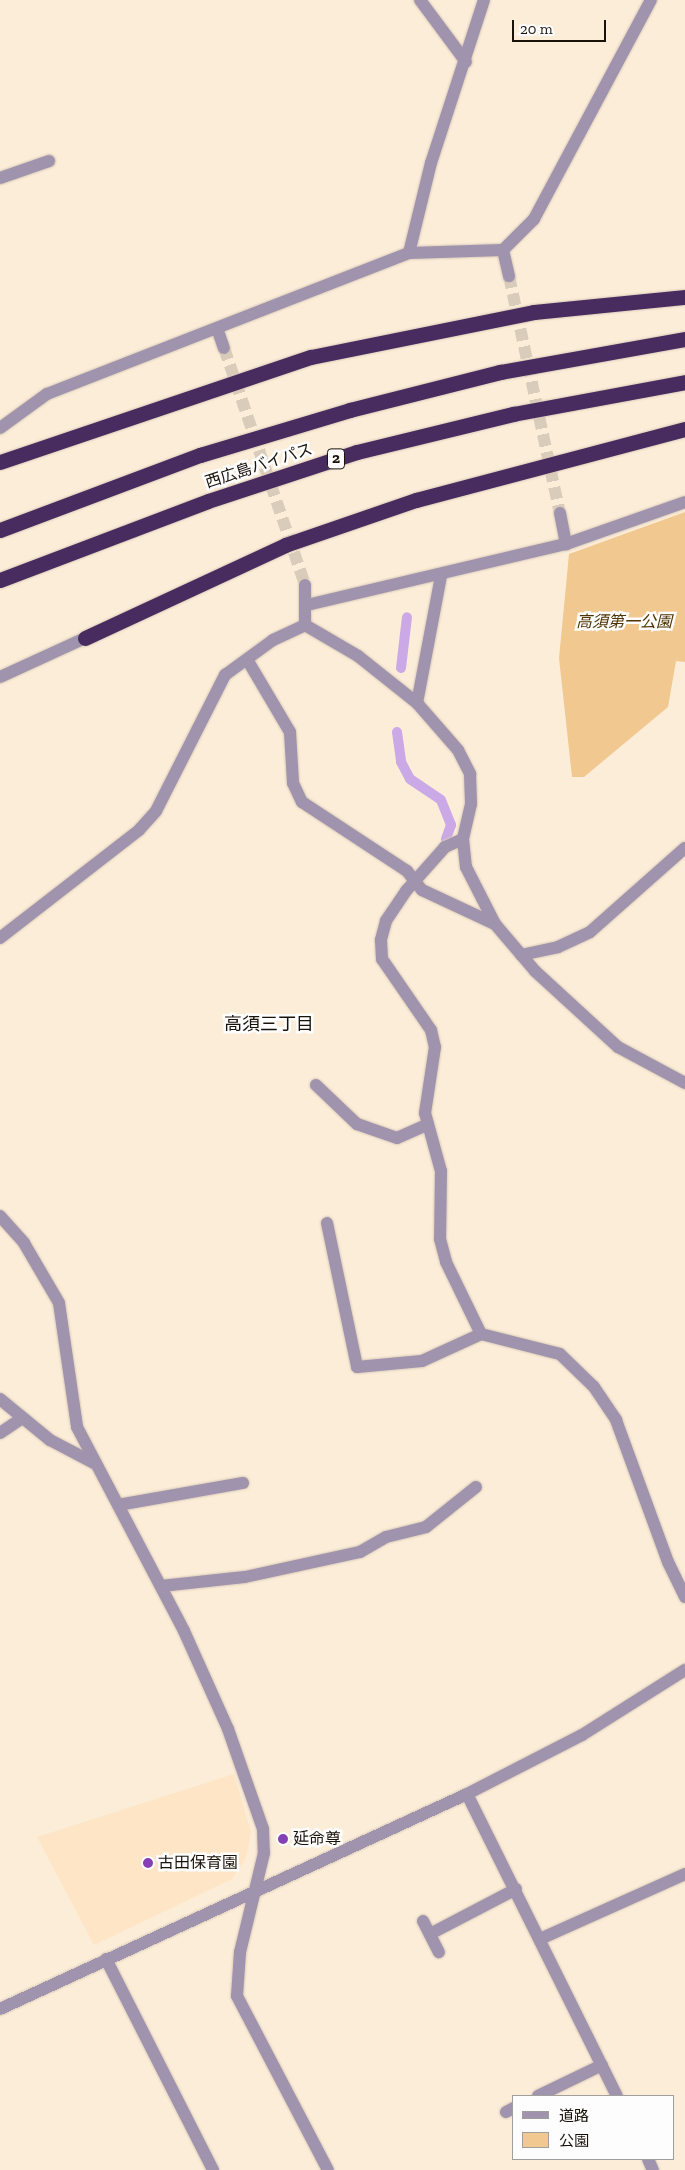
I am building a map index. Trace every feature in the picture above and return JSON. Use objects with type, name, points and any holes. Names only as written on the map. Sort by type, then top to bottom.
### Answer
[{"type":"highway","points":[[0,462],[321,354],[534,312],[685,297]]},
{"type":"highway","name":"西広島バイパス","points":[[0,530],[200,455],[350,410],[500,372],[685,339]]},
{"type":"highway","name":"西広島バイパス","points":[[0,580],[208,501],[358,452],[513,414],[685,382]]},
{"type":"highway","points":[[85,638],[285,545],[416,500],[685,429]]},
{"type":"street","points":[[420,0],[466,62]]},
{"type":"street","points":[[409,253],[431,163],[466,62],[484,0]]},
{"type":"street","points":[[1,423],[47,394],[218,331],[409,253],[503,250],[534,219],[651,0]]},
{"type":"street","points":[[0,178],[49,161]]},
{"type":"street","points":[[503,250],[509,276]]},
{"type":"street","points":[[218,331],[224,348]]},
{"type":"street","points":[[307,605],[441,576],[566,544],[685,502]]},
{"type":"street","points":[[560,513],[566,544]]},
{"type":"street","points":[[417,703],[441,576]]},
{"type":"street","points":[[304,585],[307,605],[304,625]]},
{"type":"street","points":[[304,625],[358,656],[417,703],[458,750],[470,774],[470,804],[463,839],[466,867],[495,924],[521,955],[618,1048],[685,1083]]},
{"type":"street","points":[[0,938],[139,830],[171,789],[225,674],[248,660],[273,640],[304,625]]},
{"type":"street","points":[[0,677],[85,638]]},
{"type":"street","points":[[248,660],[290,732],[293,783],[302,802],[407,871],[422,890],[495,924]]},
{"type":"street","points":[[463,839],[445,846],[386,921],[382,959],[431,1030],[435,1047],[425,1113],[441,1171],[442,1246],[458,1291],[481,1334]]},
{"type":"street","points":[[521,955],[558,947],[590,932],[685,848]]},
{"type":"street","points":[[316,1085],[335,1108],[365,1127],[397,1138],[428,1124]]},
{"type":"street","points":[[0,1216],[24,1243],[59,1303],[77,1428],[162,1586],[228,1729],[264,1828],[257,1892],[240,1952],[237,1996],[328,2170]]},
{"type":"street","points":[[327,1223],[357,1367],[422,1361],[481,1334],[560,1354],[594,1386],[616,1420],[668,1562],[685,1597]]},
{"type":"street","points":[[0,1399],[22,1418],[96,1464]]},
{"type":"street","points":[[0,1433],[22,1418]]},
{"type":"street","points":[[118,1505],[243,1483]]},
{"type":"street","points":[[162,1586],[245,1577],[360,1552],[386,1537],[426,1527],[476,1487]]},
{"type":"street","points":[[0,2009],[467,1794],[582,1735],[685,1670]]},
{"type":"street","points":[[467,1794],[516,1889],[616,2095]]},
{"type":"street","points":[[540,1939],[685,1874]]},
{"type":"street","points":[[430,1934],[516,1889]]},
{"type":"street","points":[[423,1921],[439,1952]]},
{"type":"street","points":[[106,1960],[214,2170]]},
{"type":"street","points":[[540,2095],[602,2066]]},
{"type":"shaded area","name":"古田保育園","points":[[234,1774],[251,1832],[246,1858],[232,1879],[94,1945],[37,1837]]},
{"type":"green space","name":"高須第一公園","points":[[685,512],[685,662],[676,661],[668,707],[584,777],[572,777],[559,658],[569,554]]},
{"type":"waterway","points":[[401,668],[407,617]]},
{"type":"waterway","points":[[397,732],[401,762],[410,779],[441,800],[451,825],[446,839]]},
{"type":"tunnel","points":[[509,276],[560,513]]},
{"type":"tunnel","points":[[224,348],[305,585]]},
{"type":"place","name":"延命尊","points":[[283,1839]]},
{"type":"place","name":"古田保育園","points":[[148,1863]]},
{"type":"district","name":"高須三丁目","points":[[269,1024]]}]
